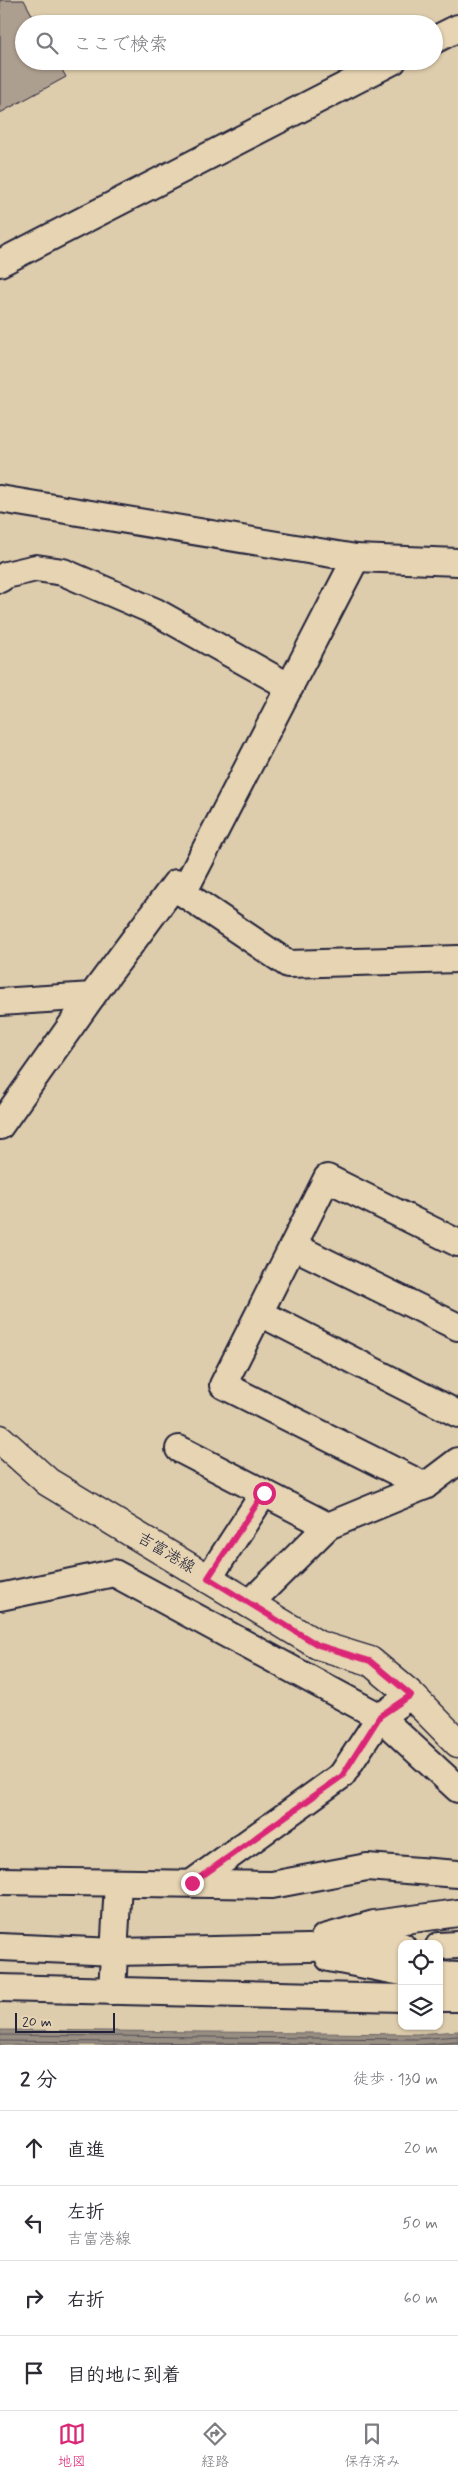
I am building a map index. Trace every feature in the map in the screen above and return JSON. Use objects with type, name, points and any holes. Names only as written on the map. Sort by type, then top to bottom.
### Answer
[{"type":"main road","name":"吉富港線","points":[[0,1439],[48,1482],[249,1604],[318,1645],[370,1661],[411,1695],[458,1743]]},
{"type":"street","points":[[443,36],[458,28]]},
{"type":"street","points":[[0,263],[375,70]]},
{"type":"street","points":[[0,500],[356,558],[458,562]]},
{"type":"street","points":[[183,892],[356,558]]},
{"type":"street","points":[[0,579],[6,575],[36,568],[63,572],[156,612],[290,687]]},
{"type":"street","points":[[0,1126],[92,996],[176,883],[183,892],[288,964],[458,959]]},
{"type":"street","points":[[0,1002],[92,996]]},
{"type":"street","points":[[425,1486],[223,1385],[327,1178],[458,1243]]},
{"type":"street","points":[[293,1246],[458,1327]]},
{"type":"street","points":[[260,1313],[458,1414]]},
{"type":"street","points":[[179,1449],[328,1526]]},
{"type":"street","points":[[249,1604],[328,1526],[425,1486],[458,1461]]},
{"type":"street","points":[[208,1578],[264,1493]]},
{"type":"street","points":[[0,1597],[114,1574],[380,1716],[458,1789]]},
{"type":"street","points":[[192,1883],[342,1776],[380,1716],[411,1695]]},
{"type":"street","points":[[0,1880],[272,1885],[367,1866],[458,1874]]},
{"type":"street","points":[[112,1991],[116,1952],[118,1883]]},
{"type":"street","points":[[287,1948],[374,1924],[458,1913]]},
{"type":"street","points":[[443,1946],[458,1945]]},
{"type":"street","points":[[0,1947],[116,1952],[398,1946]]},
{"type":"street","points":[[287,1948],[387,1971],[398,1972]]},
{"type":"street","points":[[443,1975],[458,1976]]},
{"type":"street","points":[[0,1988],[398,1998]]},
{"type":"street","points":[[443,1998],[458,1998]]},
{"type":"water","points":[[0,2030],[417,2034],[458,2031],[458,2045],[0,2045]]},
{"type":"building","points":[[0,0],[24,0],[32,15],[15,15],[15,70],[62,70],[66,77],[0,113]]},
{"type":"route","points":[[192,1883],[342,1776],[380,1716],[411,1695],[370,1661],[318,1645],[208,1578],[264,1493]]}]
